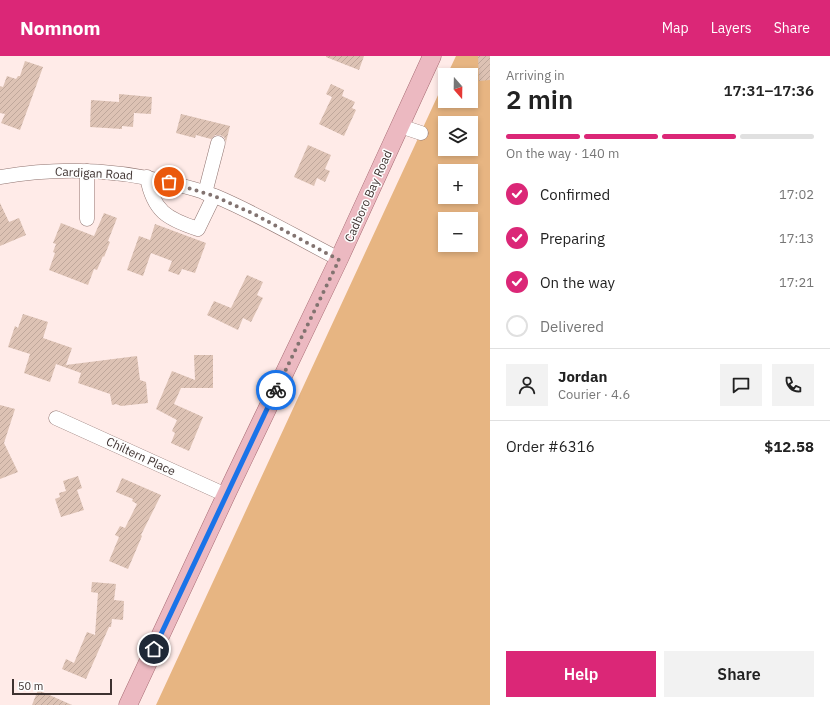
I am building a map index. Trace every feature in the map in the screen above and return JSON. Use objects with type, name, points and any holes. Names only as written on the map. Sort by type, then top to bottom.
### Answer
[{"type":"main road","name":"Cadboro Bay Road","points":[[128,705],[226,495],[339,260],[432,56]]},
{"type":"street","points":[[400,126],[420,133]]},
{"type":"street","points":[[147,177],[149,191],[158,206],[177,222],[198,229],[210,194],[218,143]]},
{"type":"street","points":[[87,171],[87,219]]},
{"type":"street","name":"Cardigan Road","points":[[0,177],[31,172],[87,171],[124,173],[147,177],[210,194],[254,214],[339,260]]},
{"type":"street","name":"Chiltern Place","points":[[56,418],[226,495]]},
{"type":"shaded area","points":[[456,56],[490,56],[490,705],[156,705],[438,95],[438,108],[478,108],[478,68],[450,68]]},
{"type":"building","points":[[326,56],[364,56],[359,70]]},
{"type":"building","points":[[478,56],[490,56],[490,80],[479,81]]},
{"type":"building","points":[[25,61],[43,67],[20,130],[1,123],[5,114],[0,113],[0,86],[3,87],[7,76],[16,79],[20,76]]},
{"type":"building","points":[[331,84],[344,90],[342,96],[355,102],[352,108],[356,110],[344,136],[319,124],[332,97],[326,94]]},
{"type":"building","points":[[119,94],[152,97],[151,114],[134,113],[133,127],[122,126],[122,129],[90,127],[91,100],[119,102]]},
{"type":"building","points":[[181,114],[230,126],[226,142],[224,137],[220,135],[215,135],[211,139],[196,135],[195,138],[176,133]]},
{"type":"building","points":[[308,145],[331,155],[325,169],[330,171],[325,182],[317,178],[314,186],[294,177]]},
{"type":"building","points":[[0,203],[9,222],[19,218],[26,235],[0,246]]},
{"type":"building","points":[[104,213],[117,218],[108,241],[110,242],[104,257],[103,256],[97,270],[94,269],[88,285],[49,270],[55,253],[53,252],[56,244],[53,243],[61,223],[94,236]]},
{"type":"building","points":[[155,224],[206,243],[195,273],[182,269],[179,275],[168,271],[172,261],[151,253],[143,276],[127,270],[139,236],[150,240]]},
{"type":"building","points":[[247,275],[263,282],[257,295],[263,298],[251,322],[243,318],[238,330],[207,315],[214,301],[231,308]]},
{"type":"building","points":[[23,314],[48,322],[43,338],[72,348],[66,365],[137,356],[140,380],[146,382],[148,403],[121,406],[116,404],[112,405],[110,394],[78,383],[81,373],[56,364],[50,382],[24,373],[30,354],[8,347],[15,326],[18,328]]},
{"type":"building","points":[[194,355],[213,355],[213,388],[181,388],[174,404],[203,417],[189,451],[171,443],[175,433],[172,431],[177,420],[156,409],[172,371],[195,380]]},
{"type":"building","points":[[0,405],[15,409],[4,443],[18,472],[0,479]]},
{"type":"building","points":[[78,476],[82,488],[77,490],[84,510],[61,517],[55,499],[60,497],[59,493],[66,491],[63,481]]},
{"type":"building","points":[[122,478],[161,495],[141,535],[142,536],[128,569],[109,561],[119,537],[115,535],[120,526],[125,528],[137,504],[132,501],[133,499],[116,492]]},
{"type":"building","points":[[92,582],[116,584],[114,600],[124,601],[123,620],[112,619],[111,627],[109,627],[86,679],[62,669],[66,659],[74,663],[87,632],[95,635],[98,593],[91,592]]},
{"type":"building","points":[[38,690],[72,705],[32,705]]},
{"type":"way so far","points":[[169,182],[214,196],[254,214],[339,260],[276,390]]},
{"type":"route","points":[[154,649],[276,390]]}]
